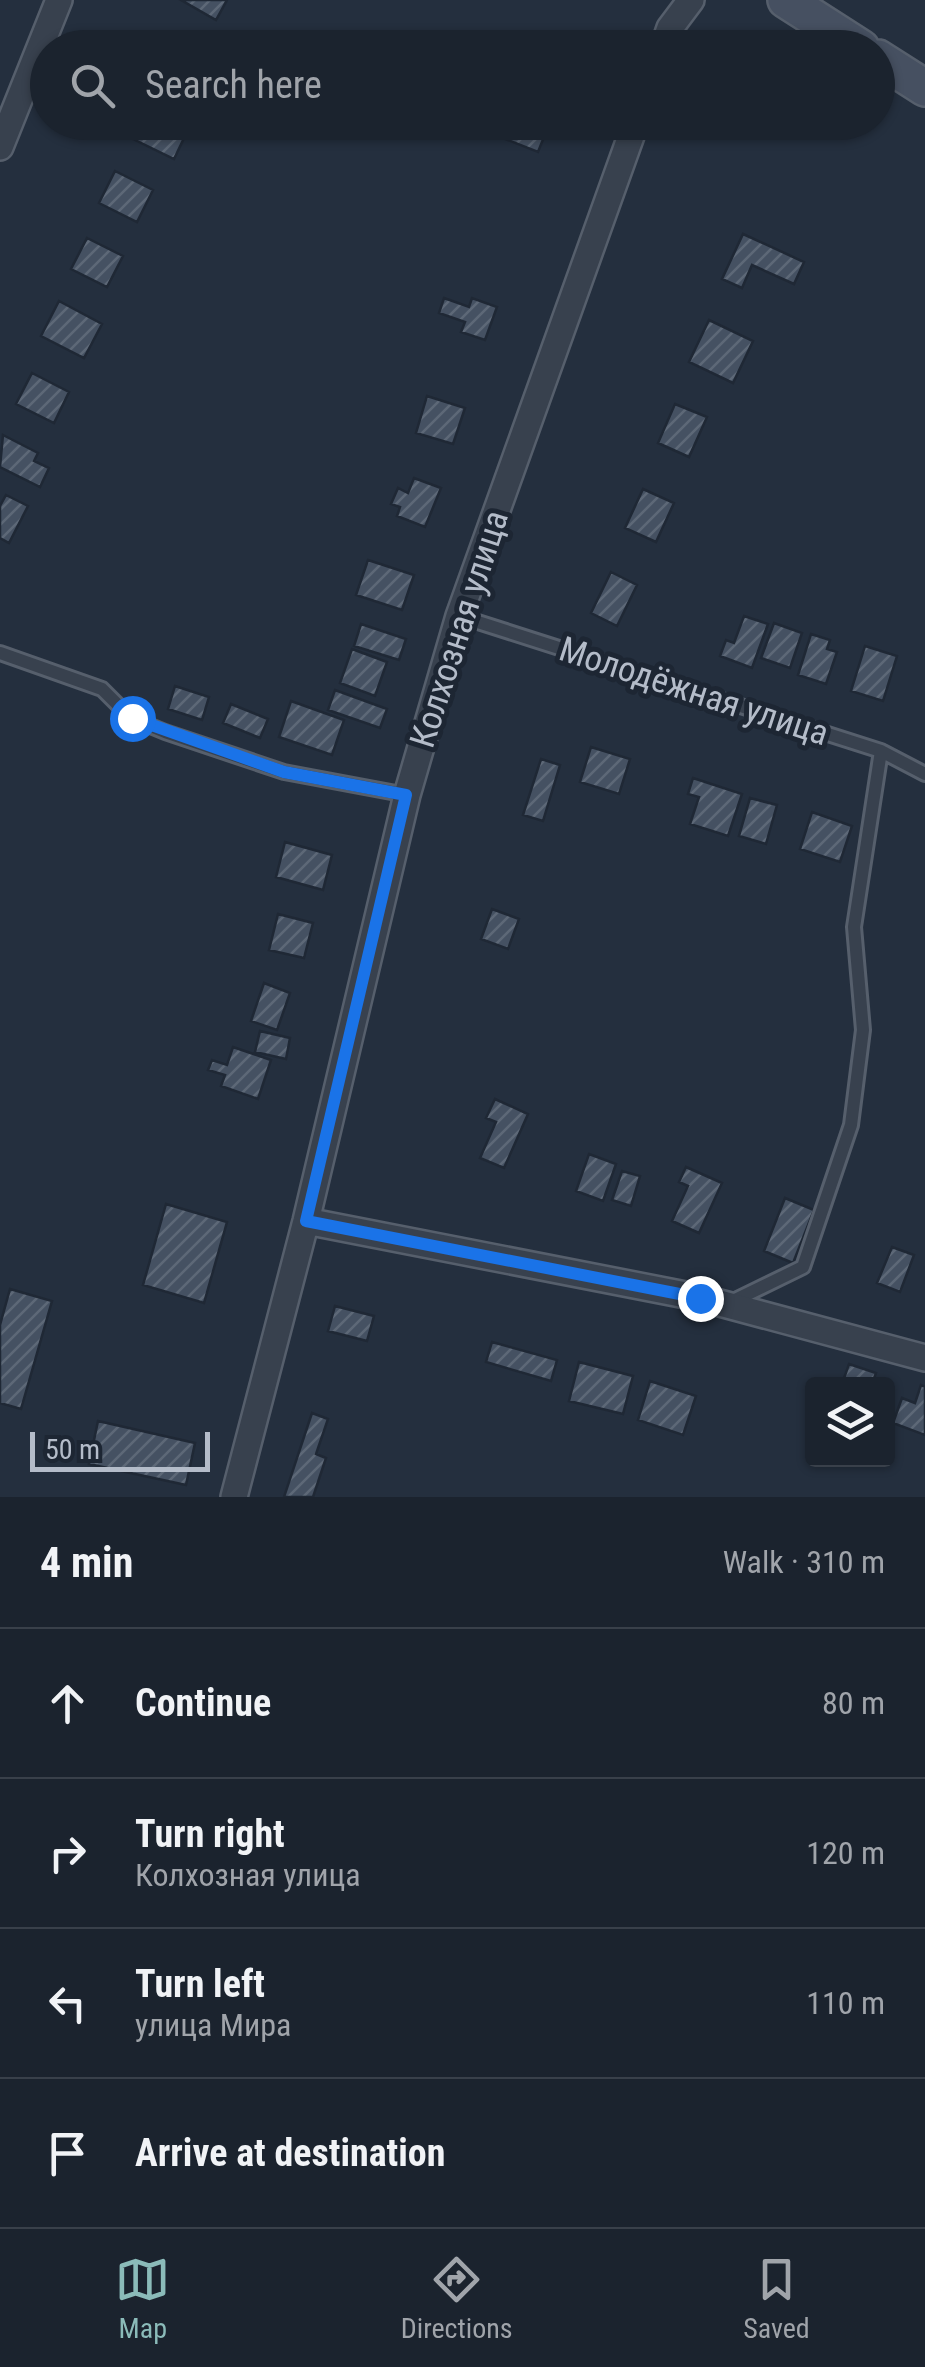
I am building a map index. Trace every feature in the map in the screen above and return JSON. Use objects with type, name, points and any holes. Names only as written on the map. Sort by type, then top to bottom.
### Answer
[{"type":"street","points":[[47,30],[59,0]]},
{"type":"street","points":[[669,30],[691,0]]},
{"type":"street","points":[[786,0],[833,30]]},
{"type":"street","points":[[895,69],[925,88]]},
{"type":"street","points":[[0,147],[30,72]]},
{"type":"street","name":"Колхозная улица","points":[[234,1497],[306,1221],[406,795],[459,616],[630,140]]},
{"type":"street","points":[[306,1221],[726,1304],[925,1358]]},
{"type":"lane","name":"Молодёжная улица","points":[[459,616],[881,750],[925,774]]},
{"type":"lane","points":[[0,653],[102,689],[132,718],[165,732],[284,772],[406,795]]},
{"type":"lane","points":[[726,1304],[804,1267],[851,1126],[863,1030],[854,927],[881,750]]},
{"type":"building","points":[[181,0],[227,0],[216,20]]},
{"type":"building","points":[[135,140],[183,140],[174,159]]},
{"type":"building","points":[[508,140],[543,140],[538,152]]},
{"type":"building","points":[[115,171],[153,190],[137,222],[99,203]]},
{"type":"building","points":[[743,234],[804,262],[794,284],[752,265],[742,288],[722,279]]},
{"type":"building","points":[[87,238],[123,256],[107,287],[71,269]]},
{"type":"building","points":[[444,298],[469,307],[472,298],[497,307],[485,340],[461,332],[465,322],[439,313]]},
{"type":"building","points":[[59,301],[102,324],[84,358],[41,336]]},
{"type":"building","points":[[709,320],[753,341],[733,383],[689,362]]},
{"type":"building","points":[[32,373],[69,392],[54,423],[16,404]]},
{"type":"building","points":[[427,396],[465,408],[453,444],[416,433]]},
{"type":"building","points":[[675,404],[707,417],[689,457],[658,443]]},
{"type":"building","points":[[3,435],[38,453],[34,461],[49,468],[40,487],[0,467]]},
{"type":"building","points":[[414,478],[441,488],[425,527],[397,516],[400,507],[391,504],[398,488],[408,493]]},
{"type":"building","points":[[643,489],[674,503],[656,542],[625,528]]},
{"type":"building","points":[[6,495],[28,506],[9,543],[0,538],[0,506]]},
{"type":"building","points":[[368,560],[414,575],[402,610],[356,595]]},
{"type":"building","points":[[611,572],[637,585],[617,626],[591,613]]},
{"type":"building","points":[[744,616],[768,624],[752,668],[720,656],[726,640],[734,643]]},
{"type":"building","points":[[774,623],[802,633],[790,668],[761,658]]},
{"type":"building","points":[[361,624],[406,639],[399,660],[354,646]]},
{"type":"building","points":[[811,634],[830,640],[827,649],[837,652],[826,684],[798,675]]},
{"type":"building","points":[[865,646],[897,656],[883,701],[851,691]]},
{"type":"building","points":[[352,649],[387,662],[375,696],[340,683]]},
{"type":"building","points":[[175,686],[209,697],[202,720],[168,709]]},
{"type":"building","points":[[335,690],[387,709],[380,728],[328,710]]},
{"type":"building","points":[[291,701],[344,720],[332,755],[279,737]]},
{"type":"building","points":[[231,704],[268,719],[260,738],[223,723]]},
{"type":"building","points":[[591,747],[630,759],[619,794],[580,782]]},
{"type":"building","points":[[541,759],[560,765],[543,821],[523,815]]},
{"type":"building","points":[[693,778],[742,794],[728,836],[690,824],[699,797],[688,794]]},
{"type":"building","points":[[750,798],[777,805],[766,844],[739,836]]},
{"type":"building","points":[[812,812],[852,826],[840,862],[800,849]]},
{"type":"building","points":[[285,842],[332,855],[323,890],[276,877]]},
{"type":"building","points":[[492,909],[519,919],[508,949],[481,939]]},
{"type":"building","points":[[278,914],[313,923],[304,958],[269,950]]},
{"type":"building","points":[[264,983],[290,993],[277,1030],[251,1021]]},
{"type":"building","points":[[260,1031],[290,1038],[286,1059],[255,1052]]},
{"type":"building","points":[[233,1047],[271,1060],[258,1099],[221,1086],[225,1075],[208,1070],[212,1060],[227,1065]]},
{"type":"building","points":[[495,1099],[528,1114],[504,1168],[480,1158],[496,1122],[486,1118]]},
{"type":"building","points":[[589,1154],[616,1164],[603,1201],[576,1191]]},
{"type":"building","points":[[686,1167],[722,1183],[699,1233],[672,1221],[688,1186],[679,1182]]},
{"type":"building","points":[[622,1171],[640,1176],[631,1206],[612,1200]]},
{"type":"building","points":[[785,1198],[814,1210],[793,1263],[764,1251]]},
{"type":"building","points":[[166,1204],[227,1222],[204,1303],[143,1285]]},
{"type":"building","points":[[892,1247],[914,1255],[900,1292],[877,1283]]},
{"type":"building","points":[[10,1289],[52,1301],[21,1409],[0,1403],[0,1325]]},
{"type":"building","points":[[335,1306],[374,1316],[367,1341],[328,1331]]},
{"type":"building","points":[[492,1342],[557,1360],[551,1381],[486,1362]]},
{"type":"building","points":[[579,1362],[633,1376],[623,1414],[569,1401]]},
{"type":"building","points":[[849,1364],[876,1373],[875,1377],[844,1377]]},
{"type":"building","points":[[650,1381],[696,1396],[683,1435],[638,1420]]},
{"type":"building","points":[[921,1385],[925,1387],[925,1435],[895,1424],[902,1398],[915,1403]]},
{"type":"building","points":[[312,1413],[328,1419],[316,1454],[326,1458],[313,1497],[284,1497]]},
{"type":"building","points":[[98,1421],[195,1443],[186,1485],[89,1464]]},
{"type":"route","points":[[132,718],[284,772],[406,795],[306,1221],[700,1298]]}]
